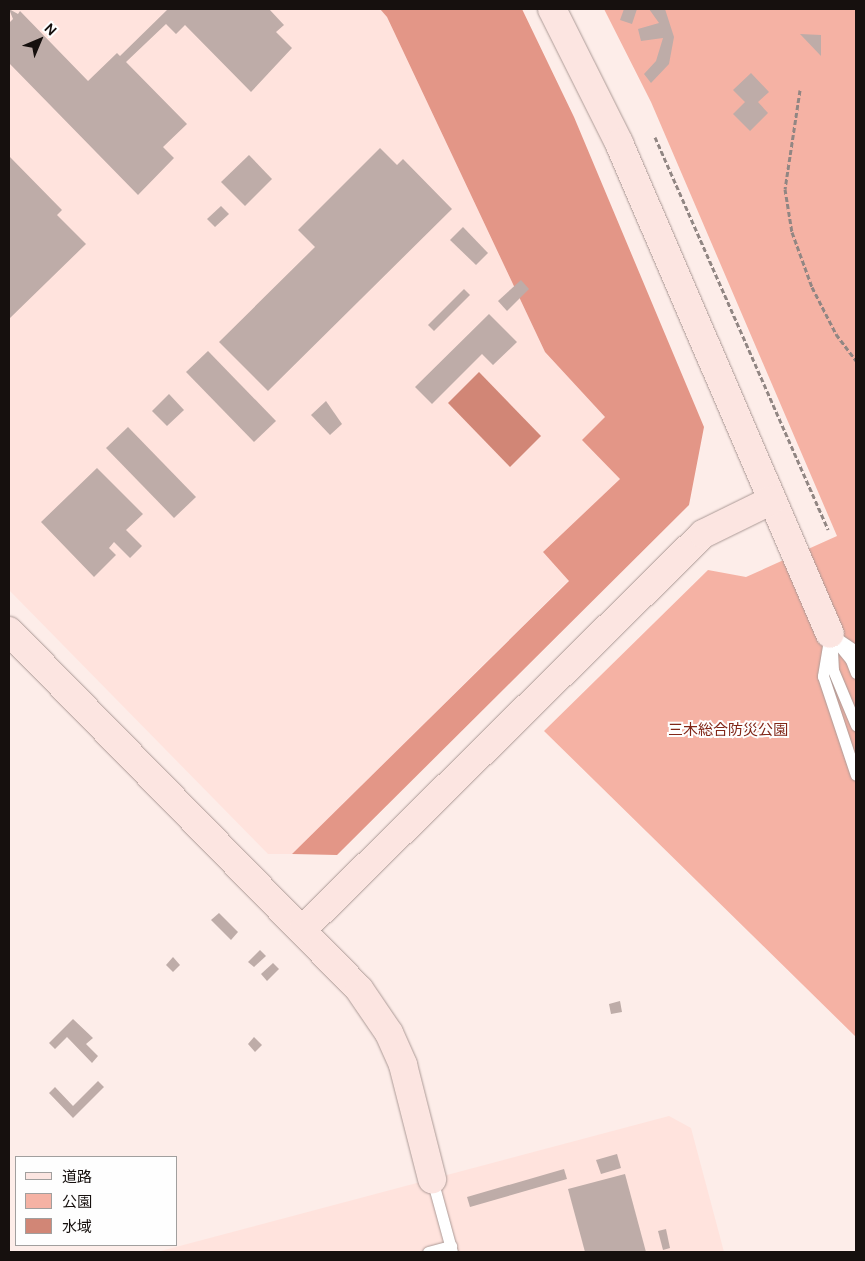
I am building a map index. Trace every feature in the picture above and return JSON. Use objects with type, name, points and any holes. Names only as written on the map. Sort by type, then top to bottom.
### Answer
[{"type":"street","points":[[552,9],[596,92],[830,634]]},
{"type":"street","points":[[303,928],[703,534],[772,500]]},
{"type":"street","points":[[9,631],[346,972],[389,1033],[414,1098],[432,1179]]},
{"type":"lane","points":[[830,634],[856,651]]},
{"type":"lane","points":[[830,634],[850,660],[856,673]]},
{"type":"lane","points":[[830,634],[833,670],[856,725]]},
{"type":"lane","points":[[830,634],[823,676],[856,775]]},
{"type":"lane","points":[[428,1252],[451,1249],[432,1179]]},
{"type":"path","points":[[800,90],[785,189],[792,232],[812,287],[836,334],[856,361]]},
{"type":"path","points":[[655,136],[828,530]]},
{"type":"shaded area","points":[[9,9],[380,9],[387,17],[545,352],[605,417],[583,440],[620,479],[543,552],[569,580],[292,854],[268,854],[9,590]]},
{"type":"shaded area","points":[[380,9],[522,9],[574,117],[704,427],[689,505],[337,855],[292,854],[569,581],[543,552],[620,479],[582,440],[605,417],[545,352],[387,17]]},
{"type":"shaded area","points":[[669,1116],[691,1128],[724,1252],[157,1252]]},
{"type":"green space","name":"三木総合防災公園","points":[[604,9],[856,9],[856,1037],[544,731],[708,570],[746,577],[837,536],[651,102]]},
{"type":"water","points":[[479,372],[541,436],[510,467],[448,403]]},
{"type":"building","points":[[9,9],[18,14],[20,11],[88,81],[117,53],[120,56],[168,9],[269,9],[284,25],[276,32],[292,48],[251,92],[185,25],[176,34],[166,24],[126,62],[187,124],[163,147],[174,158],[138,195],[9,63],[9,23],[13,19]]},
{"type":"building","points":[[624,9],[637,9],[632,24],[620,20]]},
{"type":"building","points":[[649,9],[665,9],[674,37],[669,64],[651,83],[644,74],[656,61],[663,38],[641,41],[638,29],[659,23]]},
{"type":"building","points":[[800,34],[821,35],[821,56]]},
{"type":"building","points":[[751,73],[769,92],[758,102],[768,113],[750,131],[733,114],[745,102],[733,90]]},
{"type":"building","points":[[380,148],[397,165],[403,159],[452,209],[268,391],[219,342],[315,247],[298,230]]},
{"type":"building","points":[[249,155],[272,179],[245,206],[221,182]]},
{"type":"building","points":[[9,156],[62,210],[57,215],[86,244],[9,319]]},
{"type":"building","points":[[221,206],[229,214],[215,227],[207,219]]},
{"type":"building","points":[[463,227],[488,253],[476,265],[450,240]]},
{"type":"building","points":[[521,280],[529,289],[507,311],[498,301]]},
{"type":"building","points":[[464,289],[470,295],[434,331],[428,325]]},
{"type":"building","points":[[489,314],[517,342],[493,365],[482,354],[432,404],[415,387]]},
{"type":"building","points":[[208,351],[276,421],[254,442],[186,372]]},
{"type":"building","points":[[169,394],[184,410],[167,426],[152,411]]},
{"type":"building","points":[[326,401],[342,424],[330,435],[311,415]]},
{"type":"building","points":[[128,427],[196,497],[174,518],[106,448]]},
{"type":"building","points":[[97,468],[143,514],[126,530],[142,546],[130,558],[114,542],[109,548],[116,555],[94,577],[41,522]]},
{"type":"building","points":[[219,913],[238,932],[231,940],[211,920]]},
{"type":"building","points":[[260,950],[266,956],[254,967],[248,962]]},
{"type":"building","points":[[173,957],[180,965],[173,972],[166,965]]},
{"type":"building","points":[[273,963],[279,969],[267,981],[261,974]]},
{"type":"building","points":[[620,1001],[622,1012],[611,1014],[609,1004]]},
{"type":"building","points":[[73,1019],[93,1038],[86,1044],[98,1056],[92,1063],[67,1037],[55,1049],[49,1043]]},
{"type":"building","points":[[254,1037],[262,1045],[255,1052],[248,1044]]},
{"type":"building","points":[[98,1081],[104,1087],[73,1118],[49,1093],[55,1087],[73,1106]]},
{"type":"building","points":[[617,1154],[621,1168],[601,1174],[596,1160]]},
{"type":"building","points":[[564,1169],[567,1179],[470,1207],[467,1197]]},
{"type":"building","points":[[625,1174],[646,1252],[585,1252],[568,1189]]},
{"type":"building","points":[[666,1229],[670,1248],[663,1250],[658,1231]]}]
